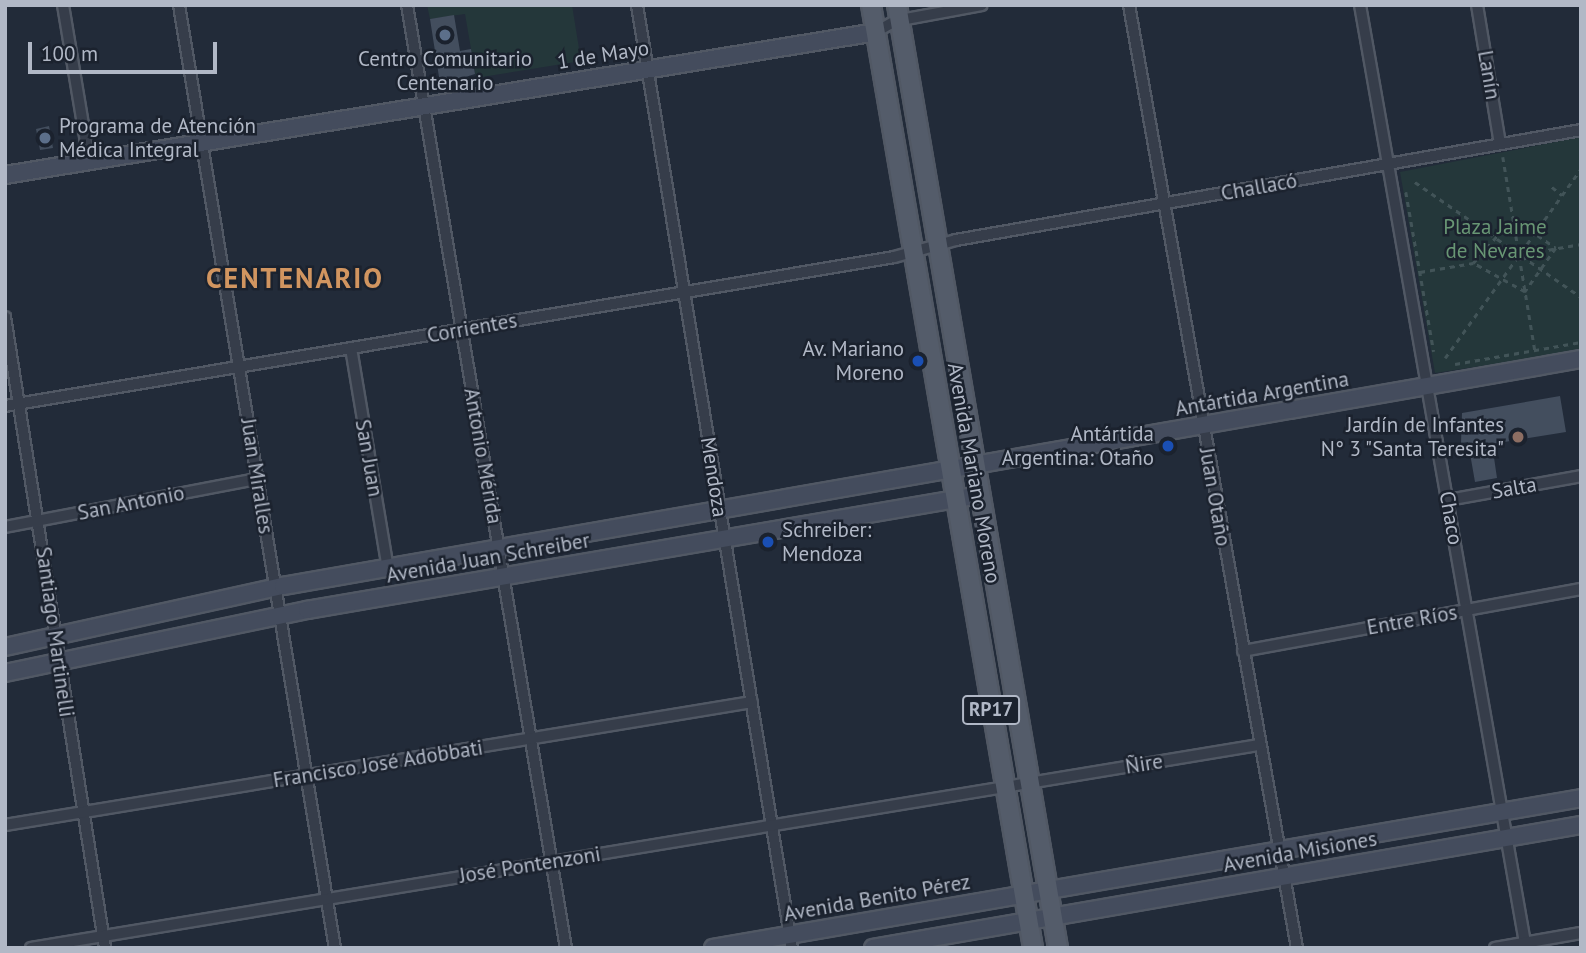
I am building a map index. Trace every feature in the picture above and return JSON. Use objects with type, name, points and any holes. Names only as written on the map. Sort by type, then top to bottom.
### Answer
[{"type":"main road","name":"Avenida Mariano Moreno","points":[[871,5],[1033,948]]},
{"type":"main road","name":"Avenida Mariano Moreno","points":[[898,13],[1058,948]]},
{"type":"street","points":[[63,5],[89,161]]},
{"type":"street","name":"Juan Miralles","points":[[179,5],[335,948]]},
{"type":"street","name":"Antonio Mérida","points":[[407,5],[566,948]]},
{"type":"street","name":"Mendoza","points":[[637,5],[791,941]]},
{"type":"street","points":[[876,32],[898,13],[982,5]]},
{"type":"street","name":"Juan Otaño","points":[[1129,5],[1282,877],[1297,948]]},
{"type":"street","name":"Chaco","points":[[1360,5],[1525,945]]},
{"type":"street","name":"Lanín","points":[[1477,5],[1500,144]]},
{"type":"street","name":"1 de Mayo","points":[[5,176],[876,32]]},
{"type":"street","name":"Challacó","points":[[938,245],[1581,130]]},
{"type":"street","name":"Corrientes","points":[[5,406],[913,253],[938,245]]},
{"type":"street","name":"Santiago Martinelli","points":[[5,317],[58,635],[59,662],[105,948]]},
{"type":"street","name":"San Juan","points":[[351,348],[388,568]]},
{"type":"street","name":"Antártida Argentina","points":[[950,472],[1581,359]]},
{"type":"street","name":"Avenida Juan Schreiber","points":[[5,647],[275,588],[950,472]]},
{"type":"street","name":"Salta","points":[[1448,500],[1581,476]]},
{"type":"street","name":"San Antonio","points":[[5,527],[257,479]]},
{"type":"street","name":"Avenida Juan Schreiber","points":[[5,673],[280,616],[980,495]]},
{"type":"street","name":"Entre Ríos","points":[[1242,651],[1581,589]]},
{"type":"street","name":"Francisco José Adobbati","points":[[5,825],[751,702]]},
{"type":"street","name":"Ñire","points":[[1029,783],[1259,745]]},
{"type":"street","name":"José Pontenzoni","points":[[31,948],[1029,783]]},
{"type":"street","name":"Avenida Misiones","points":[[1048,890],[1581,798]]},
{"type":"street","name":"Avenida Misiones","points":[[1027,921],[1581,825]]},
{"type":"street","name":"Avenida Benito Pérez","points":[[713,948],[791,941],[1048,890]]},
{"type":"street","points":[[873,948],[1027,921]]},
{"type":"street","points":[[1495,948],[1525,945],[1581,933]]},
{"type":"path","points":[[1503,157],[1535,350]]},
{"type":"path","points":[[1446,358],[1581,169]]},
{"type":"path","points":[[1415,182],[1581,297]]},
{"type":"path","points":[[1552,187],[1562,195]]},
{"type":"path","points":[[1406,192],[1434,352]]},
{"type":"path","points":[[1513,218],[1556,248]]},
{"type":"path","points":[[1420,272],[1473,263],[1513,218]]},
{"type":"path","points":[[1519,255],[1581,244]]},
{"type":"path","points":[[1525,292],[1556,248]]},
{"type":"path","points":[[1473,263],[1525,292]]},
{"type":"path","points":[[1454,364],[1581,342]]},
{"type":"green space","points":[[427,5],[572,5],[581,61],[476,78],[465,14],[430,19]]},
{"type":"green space","name":"Plaza Jaime de Nevares","points":[[1581,137],[1581,351],[1435,373],[1400,172]]},
{"type":"building","name":"Centro Comunitario Centenario","points":[[454,15],[460,51],[471,49],[475,74],[446,83],[439,77],[430,19]]},
{"type":"building","name":"Programa de Atención Médica Integral","points":[[49,126],[53,148],[40,150],[36,129]]},
{"type":"building","points":[[1560,396],[1566,432],[1492,444],[1497,478],[1475,482],[1468,442],[1461,443],[1462,413]]},
{"type":"place","name":"Centro Comunitario Centenario","points":[[445,35]]},
{"type":"place","name":"Programa de Atención Médica Integral","points":[[45,138]]},
{"type":"place","name":"Av. Mariano Moreno","points":[[918,361]]},
{"type":"place","name":"Jardín de Infantes N° 3 \"Santa Teresita\"","points":[[1518,437]]},
{"type":"place","name":"Antártida Argentina: Otaño","points":[[1168,446]]},
{"type":"place","name":"Schreiber: Mendoza","points":[[768,542]]},
{"type":"district","name":"CENTENARIO","points":[[295,278]]}]
